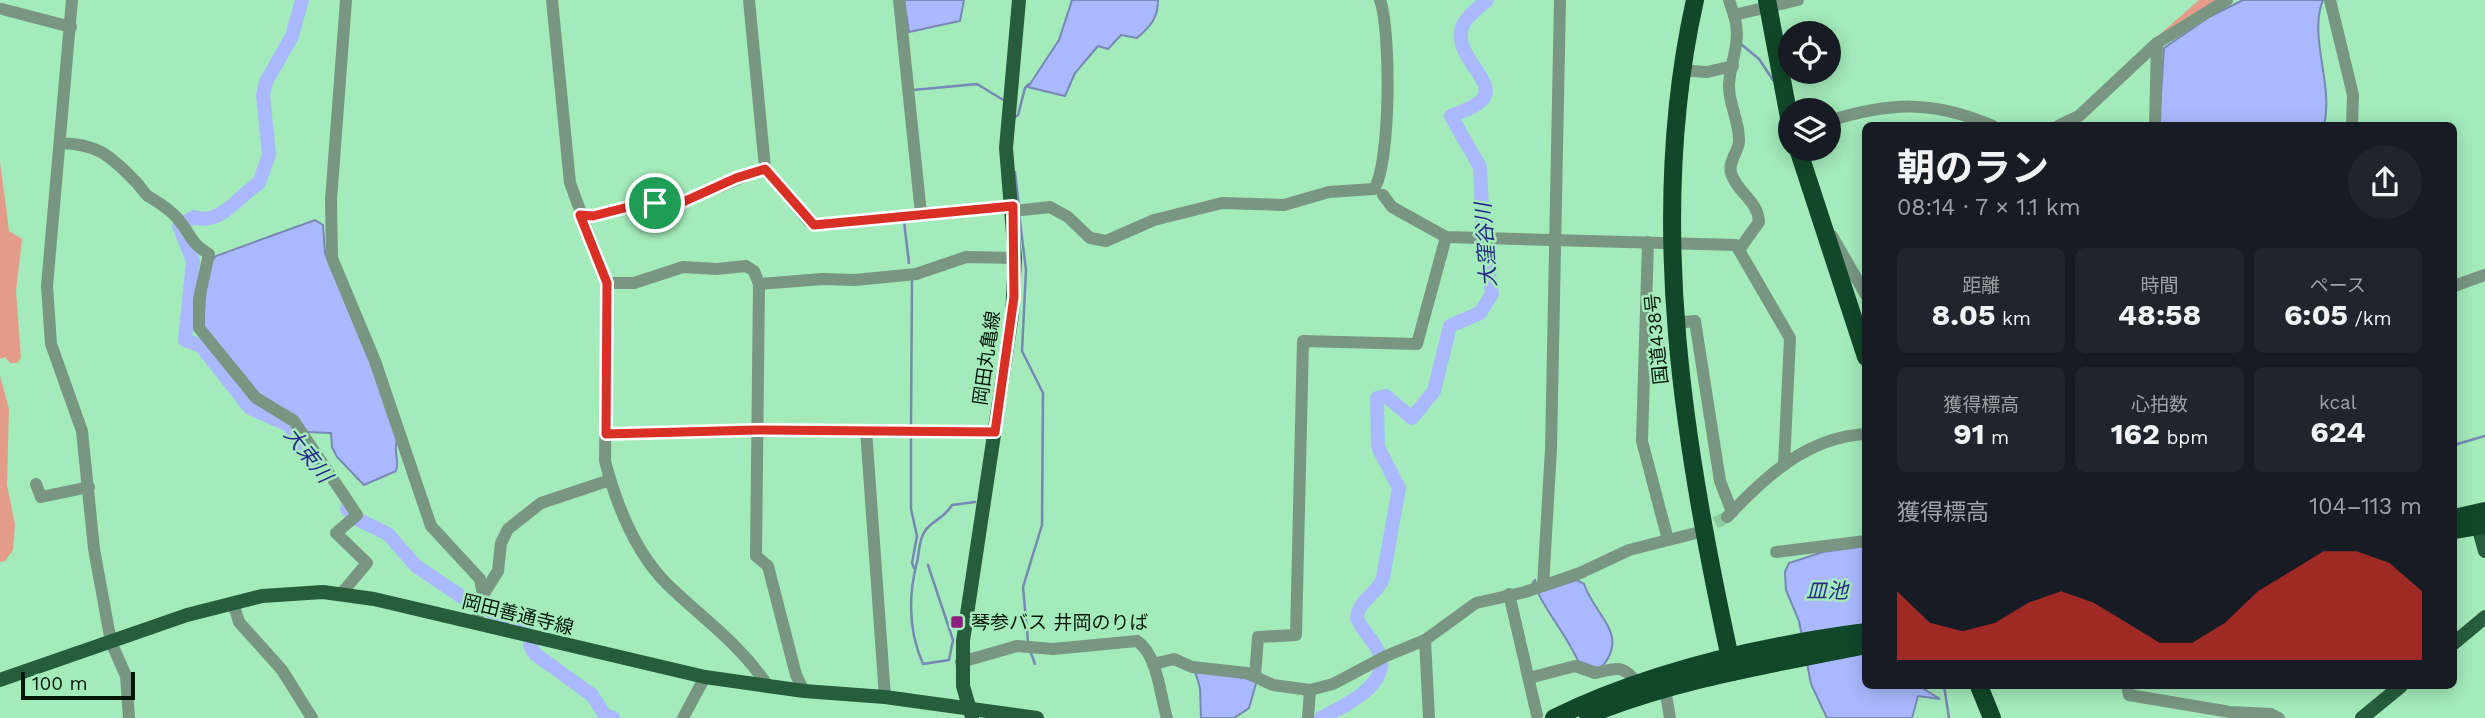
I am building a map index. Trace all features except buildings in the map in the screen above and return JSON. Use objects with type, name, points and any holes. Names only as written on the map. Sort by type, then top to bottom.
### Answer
[{"type":"highway","name":"国道438号","points":[[1695,0],[1677,105],[1679,371],[1738,664]]},
{"type":"highway","name":"国道438号","points":[[1706,0],[1692,71],[1676,243],[1695,409],[1738,664]]},
{"type":"highway","points":[[1767,3],[1785,98]]},
{"type":"highway","points":[[1802,161],[1862,345]]},
{"type":"highway","points":[[2457,518],[2480,519]]},
{"type":"highway","points":[[2457,529],[2480,519]]},
{"type":"highway","points":[[1545,717],[1637,683],[1738,664],[1862,633]]},
{"type":"highway","points":[[1799,650],[1862,645]]},
{"type":"highway","points":[[1580,718],[1738,664]]},
{"type":"highway","points":[[1980,689],[1992,718]]},
{"type":"main road","name":"岡田丸亀線","points":[[970,713],[961,662],[1012,315],[1016,209],[1006,148],[1019,0]]},
{"type":"main road","points":[[2480,519],[2485,551]]},
{"type":"main road","name":"岡田善通寺線","points":[[0,680],[233,603],[285,593],[341,594],[480,608],[705,677],[804,691],[885,697],[970,713],[1037,718]]},
{"type":"main road","points":[[2457,640],[2485,617]]},
{"type":"main road","points":[[2362,718],[2397,689]]},
{"type":"street","points":[[72,0],[47,286],[48,326],[82,431],[94,549],[111,642],[126,676],[129,718]]},
{"type":"street","points":[[346,0],[331,200],[332,258],[375,361],[431,526],[481,579],[480,608]]},
{"type":"street","points":[[552,0],[570,183],[607,283],[605,461],[610,480],[636,539],[659,574],[731,639],[750,659],[768,686]]},
{"type":"street","points":[[749,0],[765,169],[814,225],[921,214],[1040,207],[1055,209],[1090,238],[1106,241],[1154,220],[1222,203],[1284,205],[1329,192],[1374,189],[1387,114],[1388,33],[1380,0]]},
{"type":"street","points":[[899,0],[921,214]]},
{"type":"street","points":[[1539,587],[1551,449],[1553,240],[1560,0]]},
{"type":"street","points":[[1729,0],[1738,27],[1730,91],[1739,121],[1739,144],[1731,172],[1737,186],[1758,212],[1756,229],[1740,250]]},
{"type":"street","points":[[1736,15],[1767,3],[1798,0]]},
{"type":"street","points":[[2066,122],[2079,116],[2157,43],[2227,0]]},
{"type":"street","points":[[2330,0],[2352,85],[2353,122]]},
{"type":"street","points":[[2,9],[71,27]]},
{"type":"street","points":[[2153,122],[2157,43]]},
{"type":"street","points":[[1692,71],[1733,66]]},
{"type":"street","points":[[1841,118],[1878,107],[1920,107],[1955,110],[1984,122]]},
{"type":"street","points":[[60,143],[89,144],[127,172],[147,195],[158,200],[182,223],[192,244],[209,254],[199,299],[199,328],[256,398],[294,421],[355,518],[337,533],[367,562],[341,594]]},
{"type":"street","points":[[580,215],[593,216],[644,203],[683,202],[736,178],[765,169]]},
{"type":"street","points":[[1383,195],[1392,207],[1430,231],[1446,237],[1736,245],[1790,338],[1784,465]]},
{"type":"street","points":[[1816,208],[1862,288]]},
{"type":"street","points":[[1255,676],[1258,637],[1296,635],[1303,341],[1418,344],[1446,237]]},
{"type":"street","points":[[1648,242],[1642,441],[1668,540]]},
{"type":"street","points":[[759,284],[823,279],[855,280],[916,274],[975,256],[1015,258]]},
{"type":"street","points":[[607,283],[634,283],[683,267],[746,265],[754,271],[759,284],[756,556],[768,566],[796,675],[804,691]]},
{"type":"street","points":[[2457,285],[2485,275]]},
{"type":"street","points":[[1684,322],[1695,321],[1720,481],[1729,514],[1755,488],[1784,465],[1822,442],[1839,435],[1862,434]]},
{"type":"street","points":[[606,434],[757,430],[995,432]]},
{"type":"street","points":[[866,430],[885,697]]},
{"type":"street","points":[[480,608],[498,571],[501,543],[508,529],[541,503],[610,480]]},
{"type":"street","points":[[36,484],[41,497],[89,487]]},
{"type":"street","points":[[1154,666],[1174,659],[1192,667],[1255,676],[1273,685],[1310,690],[1334,684],[1381,658],[1425,640],[1476,603],[1580,573],[1629,550],[1696,533]]},
{"type":"street","points":[[1776,552],[1862,541]]},
{"type":"street","points":[[1509,594],[1529,678],[1545,717]]},
{"type":"street","points":[[233,603],[239,622],[282,670],[312,718]]},
{"type":"street","points":[[1425,640],[1429,718]]},
{"type":"street","points":[[961,662],[1017,646],[1053,649],[1129,641],[1143,645],[1154,666],[1167,718]]},
{"type":"street","points":[[1529,678],[1575,666],[1595,673],[1613,667],[1629,673],[1637,683]]},
{"type":"street","points":[[683,718],[705,677]]},
{"type":"street","points":[[1665,689],[1670,718]]},
{"type":"street","points":[[2128,689],[2129,695],[2230,712],[2271,714],[2279,718]]},
{"type":"street","points":[[1308,718],[1310,690]]},
{"type":"shaded area","points":[[2199,0],[2219,0],[2150,43]]},
{"type":"shaded area","points":[[0,161],[9,231],[22,239],[16,291],[21,358],[17,363],[10,363],[5,357],[0,359]]},
{"type":"shaded area","points":[[0,376],[9,409],[7,485],[15,524],[13,550],[5,561],[0,562]]},
{"type":"water","points":[[904,0],[964,0],[960,21],[909,32]]},
{"type":"water","points":[[1072,0],[1158,0],[1158,6],[1153,21],[1137,38],[1121,35],[1108,49],[1098,46],[1075,73],[1065,96],[1028,87],[1059,40]]},
{"type":"water","points":[[2243,0],[2323,0],[2318,29],[2326,94],[2324,122],[2159,122],[2164,48],[2209,17]]},
{"type":"water","points":[[315,220],[323,225],[325,253],[376,376],[397,440],[396,471],[364,485],[337,457],[332,447],[331,433],[306,432],[267,404],[203,330],[207,266],[216,256]]},
{"type":"water","name":"皿池","points":[[1862,546],[1862,689],[1924,689],[1940,699],[1918,696],[1912,718],[1827,718],[1811,684],[1799,621],[1786,590],[1785,572],[1789,563],[1823,552]]},
{"type":"water","points":[[1535,580],[1539,592],[1577,580],[1584,584],[1612,636],[1609,657],[1600,669],[1578,661],[1537,592],[1533,582]]},
{"type":"water","points":[[1195,671],[1257,680],[1249,708],[1234,718],[1201,718],[1200,688]]},
{"type":"waterway","name":"大束川","points":[[302,0],[292,36],[266,82],[263,95],[269,155],[259,183],[221,214],[204,219],[194,217],[179,226],[193,261],[185,340],[201,346],[250,408],[289,425],[304,451],[326,474]]},
{"type":"waterway","name":"大窪谷川","points":[[1321,718],[1362,694],[1378,677],[1381,667],[1378,651],[1357,618],[1361,606],[1381,584],[1383,578],[1399,488],[1378,447],[1377,398],[1386,396],[1412,418],[1434,391],[1450,326],[1480,313],[1492,294],[1483,234],[1480,167],[1451,116],[1475,106],[1486,93],[1485,85],[1462,46],[1461,34],[1466,20],[1487,0]]},
{"type":"waterway","points":[[1741,44],[1759,59],[1773,80]]},
{"type":"waterway","points":[[913,90],[977,84],[1005,101]]},
{"type":"waterway","points":[[1014,118],[1018,115],[1025,88],[1029,84]]},
{"type":"waterway","points":[[1015,172],[1019,207]]},
{"type":"waterway","points":[[1019,213],[1026,270],[1022,351],[1043,393],[1042,525],[1023,587],[1028,642]]},
{"type":"waterway","points":[[904,221],[909,263]]},
{"type":"waterway","points":[[911,426],[912,279]]},
{"type":"waterway","points":[[911,436],[911,509],[917,536],[912,563],[914,568]]},
{"type":"waterway","points":[[2457,444],[2485,436]]},
{"type":"waterway","points":[[928,565],[953,640],[949,660],[923,664],[914,639],[911,613],[912,588],[921,539],[928,527],[952,505],[975,502]]},
{"type":"waterway","name":"大束川","points":[[347,509],[357,519],[388,534],[416,566],[468,601],[526,627]]},
{"type":"waterway","name":"大束川","points":[[530,645],[535,654],[592,695],[605,715],[613,718]]},
{"type":"waterway","points":[[1031,653],[1035,664]]},
{"type":"waterway","points":[[1944,689],[1949,718]]},
{"type":"tunnel","points":[[1699,531],[1727,517]]},
{"type":"place","name":"琴参バス 井岡のりば","points":[[957,622]]},
{"type":"route","points":[[765,169],[814,225],[1013,206],[1014,297],[995,432],[757,430],[606,434],[609,324],[607,283],[599,257],[580,215],[593,216],[618,208],[655,203],[683,202],[736,178],[765,169]]}]
